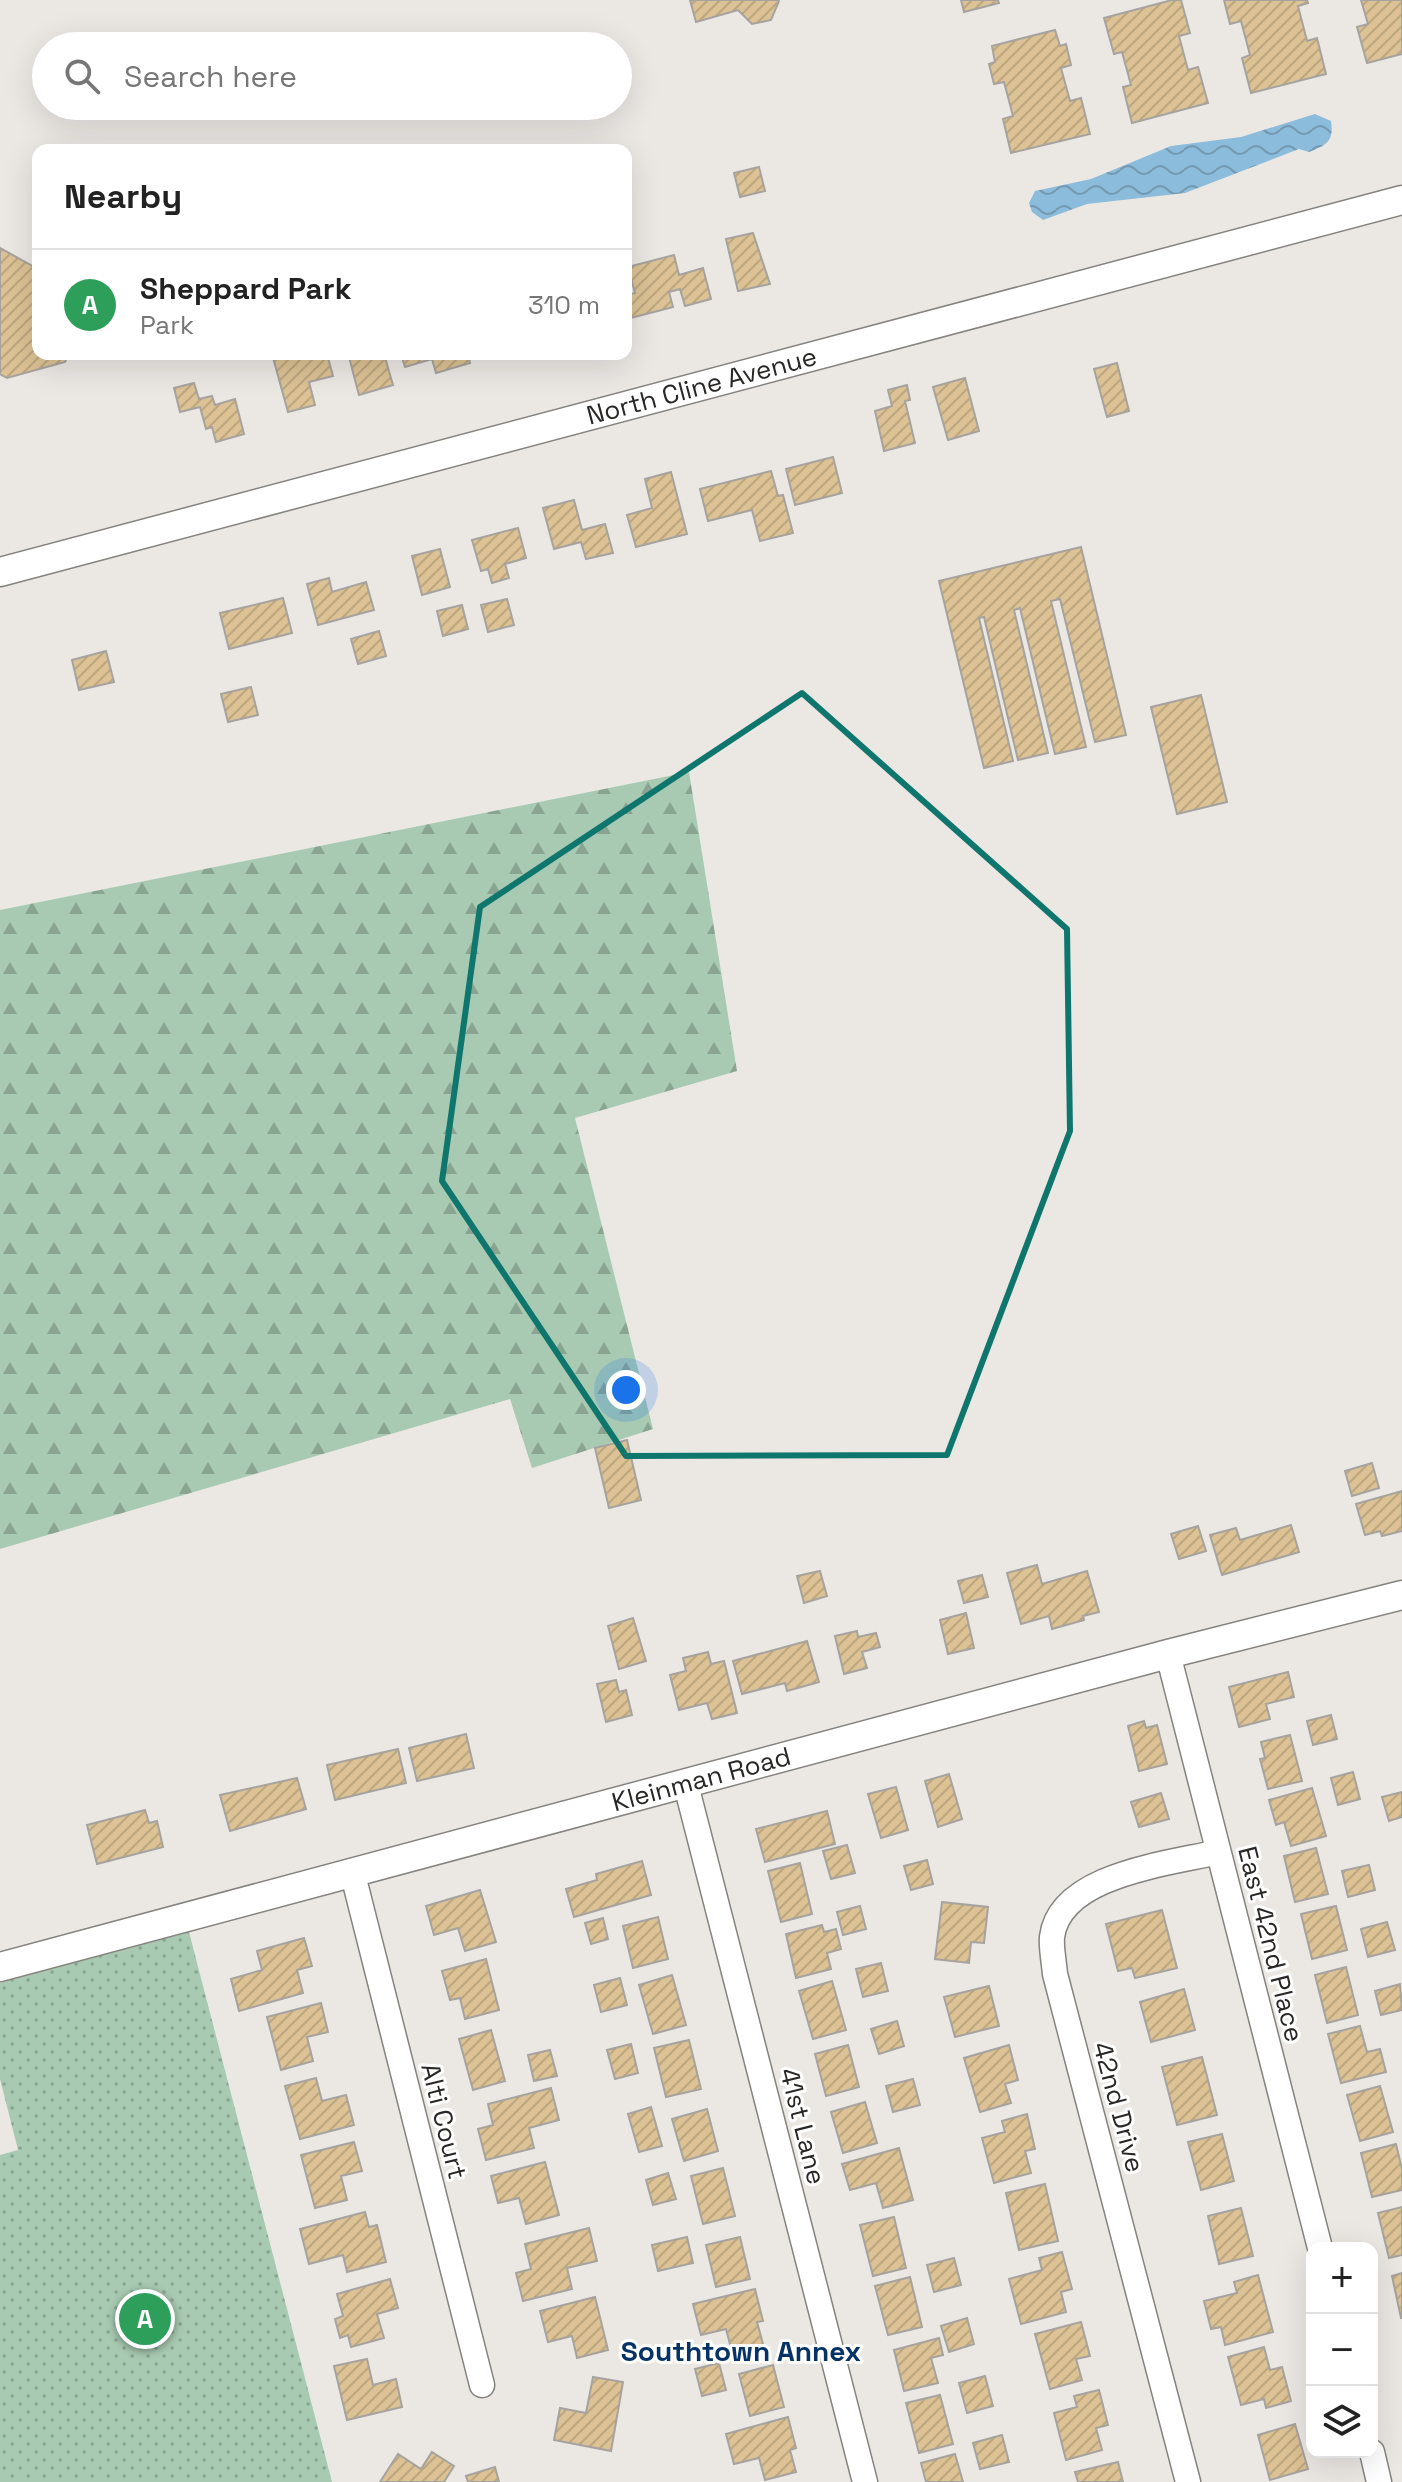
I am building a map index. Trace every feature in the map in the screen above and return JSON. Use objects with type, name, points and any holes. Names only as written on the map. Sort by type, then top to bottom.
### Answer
[{"type":"street","name":"North Cline Avenue","points":[[0,572],[1402,200]]},
{"type":"street","name":"Kleinman Road","points":[[0,1967],[1168,1654],[1402,1595]]},
{"type":"street","name":"East 42nd Place","points":[[1168,1654],[1318,2242]]},
{"type":"street","name":"41st Lane","points":[[686,1785],[865,2482]]},
{"type":"street","name":"42nd Drive","points":[[1188,2482],[1055,1974],[1052,1935],[1070,1900],[1098,1882],[1218,1852]]},
{"type":"street","name":"Alti Court","points":[[352,1871],[482,2385]]},
{"type":"street","points":[[1373,2458],[1379,2482]]},
{"type":"highlighted area","points":[[802,693],[1067,929],[1070,1131],[947,1455],[626,1456],[442,1181],[480,907]]},
{"type":"green space","points":[[689,772],[737,1071],[575,1118],[653,1429],[532,1468],[510,1399],[0,1549],[0,910]]},
{"type":"green space","points":[[189,1932],[332,2482],[0,2482],[0,2155],[18,2150],[0,2079],[0,1983]]},
{"type":"water","points":[[1315,114],[1331,121],[1330,138],[1320,147],[1309,152],[1299,149],[1185,193],[1087,204],[1043,220],[1032,212],[1029,203],[1035,191],[1091,179],[1171,146],[1241,137]]},
{"type":"building","points":[[690,0],[779,1],[771,20],[752,24],[738,10],[696,22]]},
{"type":"building","points":[[961,0],[998,0],[999,3],[964,12]]},
{"type":"building","points":[[1181,0],[1190,33],[1179,36],[1188,70],[1198,67],[1208,103],[1132,123],[1123,87],[1131,85],[1122,52],[1114,54],[1104,18]]},
{"type":"building","points":[[1224,0],[1307,0],[1308,3],[1298,6],[1307,41],[1317,38],[1326,74],[1251,93],[1242,58],[1250,55],[1241,21],[1230,24]]},
{"type":"building","points":[[1361,0],[1402,0],[1402,54],[1367,63],[1357,27],[1368,24]]},
{"type":"building","points":[[1055,30],[1060,46],[1066,44],[1071,65],[1061,68],[1070,101],[1081,98],[1090,134],[1011,153],[1003,119],[1013,116],[1004,82],[994,84],[989,64],[995,62],[992,46]]},
{"type":"building","points":[[759,167],[765,191],[740,197],[734,173]]},
{"type":"building","points":[[753,233],[770,284],[738,291],[726,239]]},
{"type":"building","points":[[0,248],[32,266],[32,360],[66,360],[7,378],[0,374]]},
{"type":"building","points":[[674,255],[679,275],[703,268],[711,299],[685,306],[680,289],[669,292],[673,307],[632,318],[632,294],[635,293],[632,266]]},
{"type":"building","points":[[274,360],[329,360],[333,376],[309,382],[315,405],[288,412]]},
{"type":"building","points":[[350,360],[386,360],[393,385],[359,395]]},
{"type":"building","points":[[403,360],[429,360],[405,367]]},
{"type":"building","points":[[432,360],[469,360],[470,363],[436,373]]},
{"type":"building","points":[[1117,363],[1129,411],[1107,417],[1094,369]]},
{"type":"building","points":[[965,378],[979,431],[948,440],[933,387]]},
{"type":"building","points":[[194,383],[199,399],[212,396],[215,405],[235,399],[244,434],[216,442],[212,427],[206,429],[200,407],[180,412],[174,388]]},
{"type":"building","points":[[907,385],[910,400],[905,401],[915,443],[884,451],[875,411],[892,406],[888,390]]},
{"type":"building","points":[[833,457],[842,493],[795,505],[786,469]]},
{"type":"building","points":[[771,471],[778,496],[783,495],[793,533],[760,541],[752,510],[708,521],[700,489]]},
{"type":"building","points":[[671,472],[687,534],[636,547],[627,515],[652,508],[645,479]]},
{"type":"building","points":[[574,500],[582,530],[605,524],[613,553],[586,559],[581,542],[554,549],[543,508]]},
{"type":"building","points":[[518,528],[526,558],[505,564],[509,578],[492,583],[488,569],[481,571],[472,540]]},
{"type":"building","points":[[1081,547],[1126,735],[1095,742],[1060,599],[1051,601],[1086,747],[1055,754],[1020,608],[1014,610],[1048,753],[1018,760],[984,617],[979,618],[1013,761],[984,768],[939,581]]},
{"type":"building","points":[[440,549],[450,587],[422,595],[412,556]]},
{"type":"building","points":[[329,578],[332,592],[366,582],[374,610],[318,625],[307,584]]},
{"type":"building","points":[[283,598],[292,633],[229,649],[220,613]]},
{"type":"building","points":[[507,599],[514,625],[488,632],[481,605]]},
{"type":"building","points":[[462,605],[468,629],[443,636],[437,611]]},
{"type":"building","points":[[379,631],[386,656],[358,664],[351,639]]},
{"type":"building","points":[[106,651],[114,682],[79,690],[72,660]]},
{"type":"building","points":[[251,687],[258,715],[228,722],[221,694]]},
{"type":"building","points":[[1201,695],[1227,802],[1177,814],[1151,707]]},
{"type":"building","points":[[627,1440],[641,1500],[609,1508],[595,1448]]},
{"type":"building","points":[[1372,1463],[1379,1488],[1352,1496],[1345,1471]]},
{"type":"building","points":[[1402,1491],[1402,1531],[1382,1536],[1380,1531],[1365,1535],[1356,1504]]},
{"type":"building","points":[[1291,1525],[1299,1552],[1222,1575],[1210,1535],[1236,1528],[1240,1540]]},
{"type":"building","points":[[1198,1526],[1206,1551],[1179,1559],[1171,1534]]},
{"type":"building","points":[[1037,1565],[1042,1584],[1087,1571],[1099,1612],[1083,1616],[1084,1620],[1052,1629],[1049,1616],[1021,1624],[1007,1573]]},
{"type":"building","points":[[820,1571],[827,1596],[804,1603],[797,1576]]},
{"type":"building","points":[[982,1575],[988,1597],[964,1603],[958,1581]]},
{"type":"building","points":[[966,1613],[974,1648],[948,1654],[940,1620]]},
{"type":"building","points":[[633,1618],[646,1661],[619,1669],[608,1626]]},
{"type":"building","points":[[857,1631],[858,1637],[876,1633],[880,1647],[862,1652],[867,1668],[844,1674],[835,1636]]},
{"type":"building","points":[[807,1641],[819,1682],[787,1691],[785,1683],[742,1694],[733,1661]]},
{"type":"building","points":[[708,1652],[711,1664],[724,1661],[737,1713],[712,1719],[707,1703],[679,1710],[670,1675],[686,1671],[683,1658]]},
{"type":"building","points":[[1288,1672],[1294,1697],[1266,1704],[1270,1719],[1239,1727],[1229,1687]]},
{"type":"building","points":[[616,1680],[619,1692],[626,1690],[632,1715],[606,1722],[597,1684]]},
{"type":"building","points":[[1331,1715],[1337,1739],[1313,1745],[1307,1721]]},
{"type":"building","points":[[1144,1721],[1146,1728],[1157,1725],[1167,1764],[1139,1771],[1128,1726]]},
{"type":"building","points":[[466,1734],[474,1768],[417,1781],[409,1748]]},
{"type":"building","points":[[1290,1735],[1302,1781],[1268,1789],[1260,1759],[1265,1758],[1261,1742]]},
{"type":"building","points":[[398,1749],[406,1783],[335,1800],[327,1765]]},
{"type":"building","points":[[1353,1772],[1360,1799],[1338,1805],[1331,1778]]},
{"type":"building","points":[[949,1774],[962,1819],[938,1827],[925,1781]]},
{"type":"building","points":[[297,1778],[306,1809],[230,1831],[220,1795]]},
{"type":"building","points":[[896,1787],[908,1830],[881,1838],[868,1794]]},
{"type":"building","points":[[1312,1788],[1326,1836],[1291,1846],[1284,1822],[1276,1825],[1269,1800]]},
{"type":"building","points":[[1402,1792],[1402,1817],[1389,1821],[1382,1797]]},
{"type":"building","points":[[1161,1793],[1169,1819],[1139,1827],[1131,1802]]},
{"type":"building","points":[[145,1810],[149,1823],[157,1821],[163,1847],[97,1864],[87,1825]]},
{"type":"building","points":[[827,1811],[835,1844],[765,1862],[756,1829]]},
{"type":"building","points":[[847,1845],[855,1873],[831,1879],[823,1851]]},
{"type":"building","points":[[1316,1848],[1328,1894],[1295,1902],[1284,1856]]},
{"type":"building","points":[[927,1860],[933,1884],[911,1890],[904,1866]]},
{"type":"building","points":[[642,1861],[651,1895],[574,1917],[566,1889],[597,1880],[596,1874]]},
{"type":"building","points":[[800,1863],[812,1914],[781,1922],[768,1871]]},
{"type":"building","points":[[1369,1865],[1375,1890],[1348,1897],[1342,1871]]},
{"type":"building","points":[[480,1890],[496,1942],[465,1951],[458,1928],[434,1935],[426,1906]]},
{"type":"building","points":[[942,1902],[988,1907],[984,1943],[971,1942],[969,1963],[935,1959]]},
{"type":"building","points":[[860,1906],[866,1929],[843,1935],[837,1912]]},
{"type":"building","points":[[1336,1906],[1347,1950],[1312,1959],[1301,1914]]},
{"type":"building","points":[[1162,1910],[1177,1968],[1135,1978],[1132,1968],[1118,1971],[1106,1924]]},
{"type":"building","points":[[658,1917],[668,1959],[633,1968],[623,1926]]},
{"type":"building","points":[[603,1918],[608,1939],[591,1944],[585,1923]]},
{"type":"building","points":[[1387,1922],[1395,1950],[1368,1957],[1361,1929]]},
{"type":"building","points":[[822,1925],[824,1932],[836,1929],[841,1949],[827,1953],[831,1969],[796,1978],[786,1934]]},
{"type":"building","points":[[304,1938],[312,1966],[297,1970],[303,1993],[239,2011],[231,1979],[262,1970],[257,1951]]},
{"type":"building","points":[[486,1959],[499,2010],[465,2019],[460,1998],[450,2000],[442,1971]]},
{"type":"building","points":[[881,1963],[888,1991],[863,1997],[856,1969]]},
{"type":"building","points":[[1346,1967],[1358,2015],[1327,2023],[1315,1975]]},
{"type":"building","points":[[672,1975],[686,2025],[653,2034],[639,1985]]},
{"type":"building","points":[[620,1978],[627,2005],[601,2012],[594,1985]]},
{"type":"building","points":[[832,1981],[846,2030],[813,2039],[799,1991]]},
{"type":"building","points":[[1400,1984],[1402,2010],[1381,2015],[1375,1991]]},
{"type":"building","points":[[989,1986],[999,2026],[955,2037],[944,1997]]},
{"type":"building","points":[[1184,1989],[1195,2030],[1151,2042],[1140,2002]]},
{"type":"building","points":[[321,2003],[328,2032],[307,2037],[313,2061],[281,2070],[267,2017]]},
{"type":"building","points":[[897,2021],[904,2046],[879,2054],[871,2029]]},
{"type":"building","points":[[1360,2026],[1367,2052],[1380,2049],[1386,2072],[1341,2083],[1328,2034]]},
{"type":"building","points":[[491,2030],[505,2081],[473,2090],[459,2039]]},
{"type":"building","points":[[689,2040],[701,2089],[666,2097],[654,2048]]},
{"type":"building","points":[[631,2044],[638,2073],[615,2079],[607,2050]]},
{"type":"building","points":[[848,2045],[859,2087],[826,2096],[815,2054]]},
{"type":"building","points":[[1009,2045],[1018,2080],[1005,2084],[1011,2103],[980,2112],[964,2058]]},
{"type":"building","points":[[550,2050],[557,2076],[534,2081],[528,2055]]},
{"type":"building","points":[[1202,2057],[1217,2115],[1177,2125],[1162,2067]]},
{"type":"building","points":[[316,2078],[322,2101],[346,2095],[354,2125],[300,2139],[285,2086]]},
{"type":"building","points":[[913,2079],[920,2105],[893,2112],[886,2086]]},
{"type":"building","points":[[1380,2086],[1393,2132],[1360,2141],[1347,2095]]},
{"type":"building","points":[[551,2088],[559,2120],[529,2128],[534,2148],[486,2160],[478,2129],[493,2125],[488,2104]]},
{"type":"building","points":[[865,2102],[877,2143],[843,2153],[831,2112]]},
{"type":"building","points":[[651,2107],[662,2146],[639,2152],[628,2114]]},
{"type":"building","points":[[707,2109],[718,2151],[684,2161],[672,2119]]},
{"type":"building","points":[[1027,2114],[1035,2149],[1025,2151],[1031,2173],[994,2183],[982,2138],[1005,2132],[1002,2121]]},
{"type":"building","points":[[1222,2134],[1234,2181],[1201,2190],[1188,2142]]},
{"type":"building","points":[[354,2142],[362,2171],[341,2176],[347,2200],[315,2208],[301,2155]]},
{"type":"building","points":[[1396,2144],[1402,2169],[1402,2190],[1372,2197],[1361,2153]]},
{"type":"building","points":[[899,2148],[913,2200],[883,2208],[876,2183],[850,2190],[842,2164]]},
{"type":"building","points":[[545,2162],[559,2215],[526,2224],[519,2198],[498,2203],[491,2176]]},
{"type":"building","points":[[723,2168],[735,2216],[703,2224],[691,2176]]},
{"type":"building","points":[[668,2173],[676,2199],[653,2205],[646,2180]]},
{"type":"building","points":[[1045,2184],[1058,2241],[1019,2250],[1006,2193]]},
{"type":"building","points":[[1402,2207],[1402,2255],[1389,2258],[1378,2213]]},
{"type":"building","points":[[1241,2208],[1253,2256],[1219,2264],[1208,2216]]},
{"type":"building","points":[[365,2212],[369,2227],[377,2225],[386,2262],[347,2272],[343,2255],[309,2264],[300,2229]]},
{"type":"building","points":[[894,2217],[906,2268],[873,2276],[860,2225]]},
{"type":"building","points":[[589,2228],[597,2261],[567,2268],[572,2289],[523,2301],[516,2273],[531,2269],[525,2244]]},
{"type":"building","points":[[687,2237],[693,2263],[658,2271],[652,2245]]},
{"type":"building","points":[[740,2237],[750,2279],[716,2287],[706,2245]]},
{"type":"building","points":[[1062,2252],[1072,2289],[1061,2292],[1066,2312],[1021,2324],[1009,2279],[1042,2270],[1039,2258]]},
{"type":"building","points":[[954,2258],[961,2285],[934,2292],[927,2265]]},
{"type":"building","points":[[1402,2273],[1402,2318],[1401,2318],[1392,2276]]},
{"type":"building","points":[[1258,2275],[1273,2332],[1225,2345],[1221,2327],[1211,2329],[1204,2301],[1237,2293],[1234,2282]]},
{"type":"building","points":[[910,2277],[922,2327],[888,2335],[875,2286]]},
{"type":"building","points":[[390,2279],[398,2308],[377,2314],[384,2338],[351,2347],[348,2335],[340,2338],[335,2319],[343,2316],[337,2294]]},
{"type":"building","points":[[755,2289],[763,2321],[757,2322],[763,2344],[732,2352],[726,2329],[701,2335],[693,2304]]},
{"type":"building","points":[[595,2297],[608,2350],[577,2358],[572,2336],[548,2342],[540,2311]]},
{"type":"building","points":[[967,2318],[974,2344],[949,2352],[941,2326]]},
{"type":"building","points":[[1081,2322],[1090,2356],[1076,2359],[1082,2380],[1050,2389],[1035,2334]]},
{"type":"building","points":[[939,2338],[943,2355],[931,2358],[938,2383],[904,2391],[894,2350]]},
{"type":"building","points":[[1264,2347],[1270,2370],[1282,2367],[1291,2401],[1266,2408],[1264,2399],[1241,2405],[1228,2357]]},
{"type":"building","points":[[367,2359],[373,2385],[396,2379],[402,2407],[347,2420],[334,2366]]},
{"type":"building","points":[[719,2363],[726,2390],[702,2396],[695,2369]]},
{"type":"building","points":[[773,2365],[784,2407],[750,2416],[739,2374]]},
{"type":"building","points":[[985,2376],[993,2406],[967,2413],[959,2383]]},
{"type":"building","points":[[593,2377],[623,2382],[611,2451],[554,2440],[560,2408],[586,2413]]},
{"type":"building","points":[[1099,2390],[1108,2425],[1096,2428],[1102,2450],[1066,2460],[1054,2413],[1077,2407],[1074,2396]]},
{"type":"building","points":[[940,2395],[953,2444],[919,2453],[906,2403]]},
{"type":"building","points":[[788,2417],[796,2448],[790,2450],[796,2472],[765,2480],[759,2458],[734,2464],[726,2434]]},
{"type":"building","points":[[1295,2424],[1308,2469],[1270,2480],[1258,2435]]},
{"type":"building","points":[[1002,2435],[1009,2462],[980,2469],[973,2443]]},
{"type":"building","points":[[432,2452],[454,2466],[444,2482],[380,2482],[398,2454],[421,2469]]},
{"type":"building","points":[[955,2454],[963,2482],[926,2482],[921,2463]]},
{"type":"building","points":[[1118,2462],[1123,2482],[1078,2482],[1075,2472]]},
{"type":"building","points":[[495,2467],[499,2482],[468,2482],[466,2476]]},
{"type":"place","name":"Sheppard Park","points":[[145,2319]]},
{"type":"district","name":"Southtown Annex","points":[[741,2351]]}]
